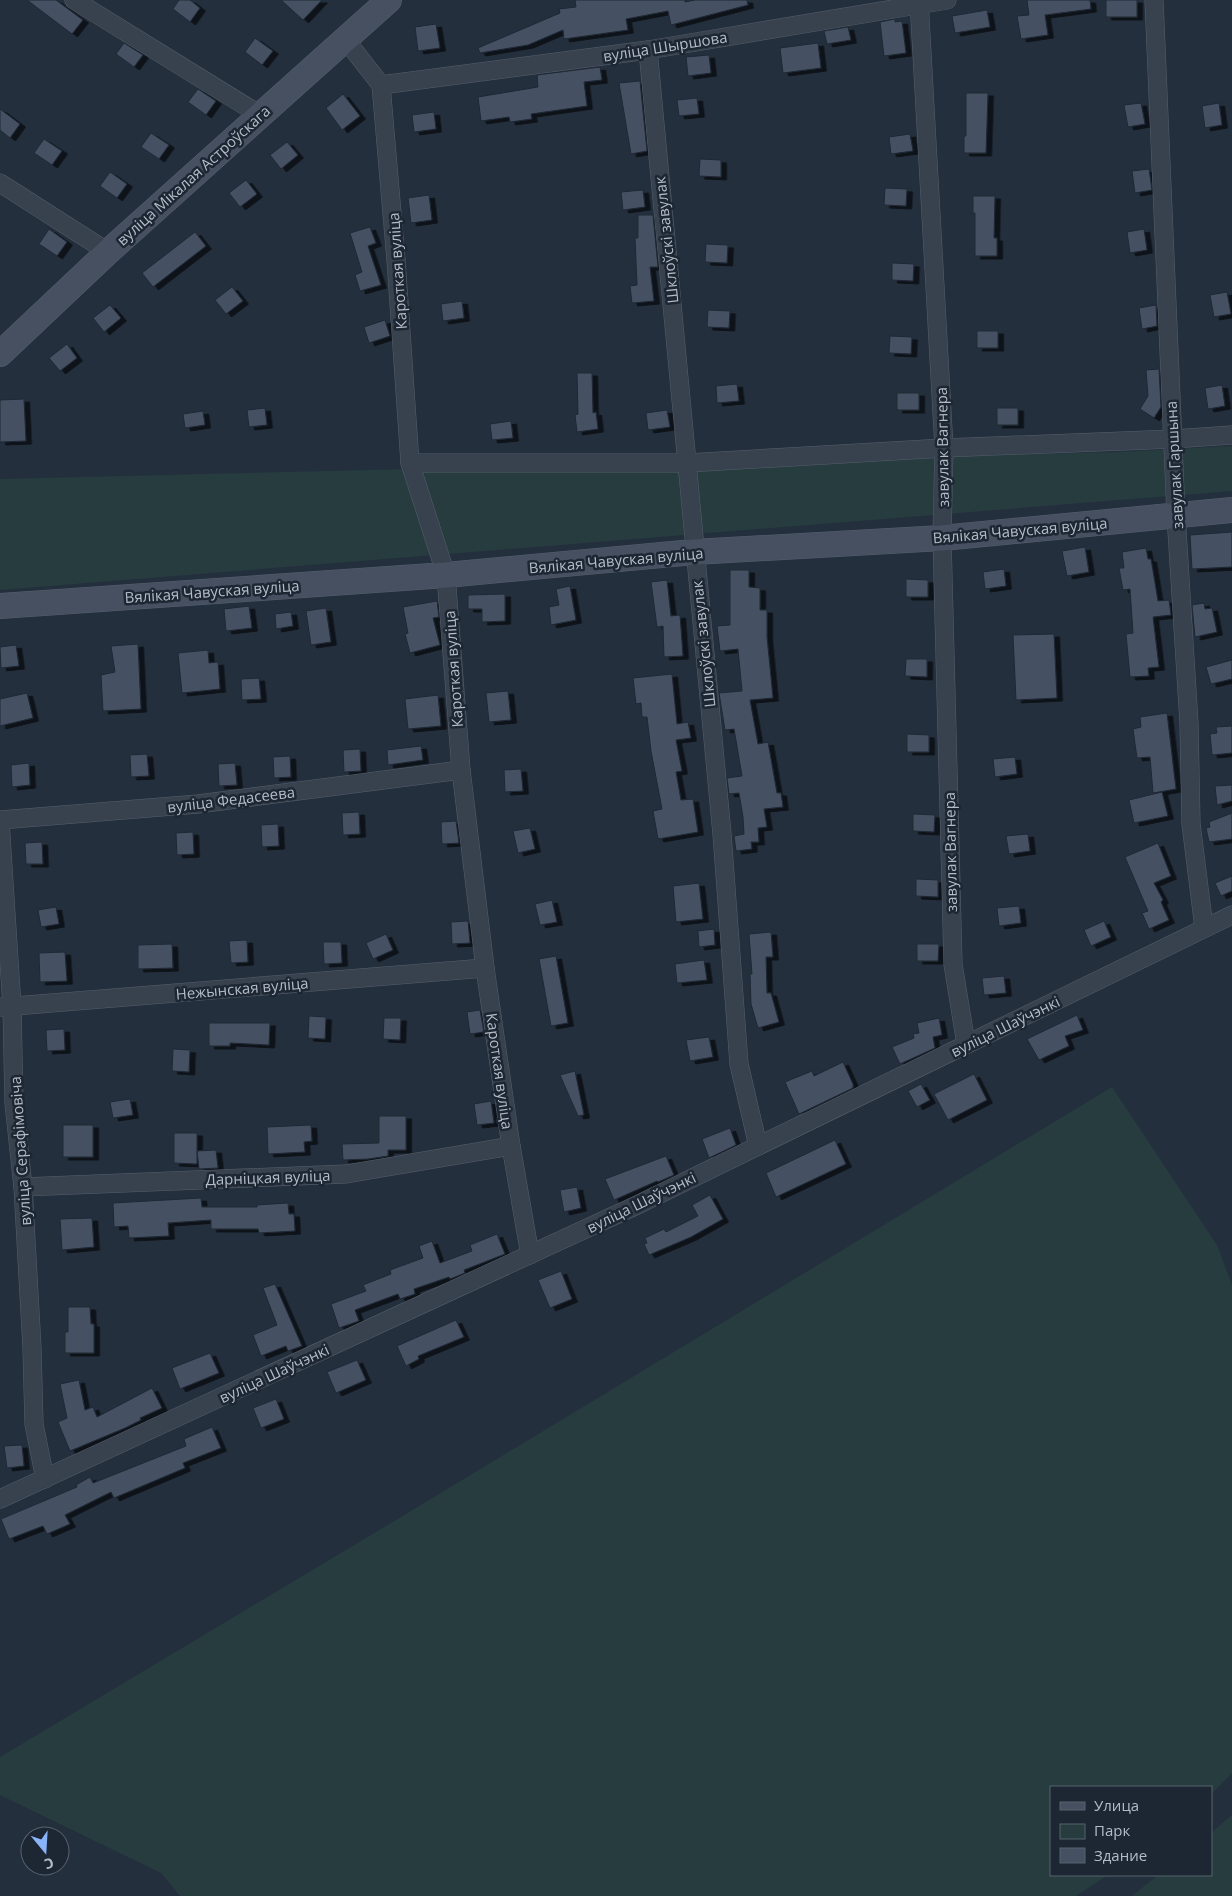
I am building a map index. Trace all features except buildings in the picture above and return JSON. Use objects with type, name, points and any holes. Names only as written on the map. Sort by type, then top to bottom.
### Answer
[{"type":"main road","name":"вуліца Мікалая Астроўскага","points":[[0,354],[108,252],[389,0]]},
{"type":"main road","name":"Вялікая Чавуская вуліца","points":[[0,606],[446,575],[694,552],[942,538],[1232,510]]},
{"type":"street","points":[[74,0],[260,115]]},
{"type":"street","name":"вуліца Шыршова","points":[[381,85],[648,50],[919,2],[947,0]]},
{"type":"street","name":"завулак Гаршына","points":[[1154,0],[1176,515],[1189,723],[1192,824],[1204,928]]},
{"type":"street","name":"завулак Вагнера","points":[[919,2],[944,448],[942,538],[953,964],[966,1044]]},
{"type":"street","points":[[345,39],[381,85]]},
{"type":"street","name":"Шклоўскі завулак","points":[[648,50],[722,834],[739,1064],[758,1146]]},
{"type":"street","name":"Кароткая вуліца","points":[[381,85],[396,260],[410,463],[446,575],[460,770],[510,1146],[530,1255]]},
{"type":"street","points":[[0,183],[108,252]]},
{"type":"street","points":[[410,463],[688,463],[944,448],[1232,435]]},
{"type":"street","name":"вуліца Федасеева","points":[[0,820],[198,804],[460,770]]},
{"type":"street","name":"вуліца Серафімовіча","points":[[0,820],[6,1007],[23,1187],[32,1348],[34,1424],[45,1480]]},
{"type":"street","name":"вуліца Шаўчэнкі","points":[[0,1500],[635,1206],[1232,915]]},
{"type":"street","name":"Нежынская вуліца","points":[[6,1007],[485,968]]},
{"type":"street","name":"Дарніцкая вуліца","points":[[23,1187],[346,1174],[510,1146]]},
{"type":"green space","points":[[1232,446],[1232,491],[0,590],[0,479],[1118,452]]},
{"type":"green space","points":[[1112,1087],[1217,1245],[1232,1285],[1232,1773],[1212,1793],[1212,1786],[1050,1786],[1050,1876],[1106,1876],[1076,1896],[180,1896],[161,1873],[70,1829],[70,1826],[64,1826],[0,1795],[0,1757]]},
{"type":"green space","points":[[1232,1815],[1232,1896],[1132,1896],[1157,1876],[1212,1876],[1212,1832]]}]
